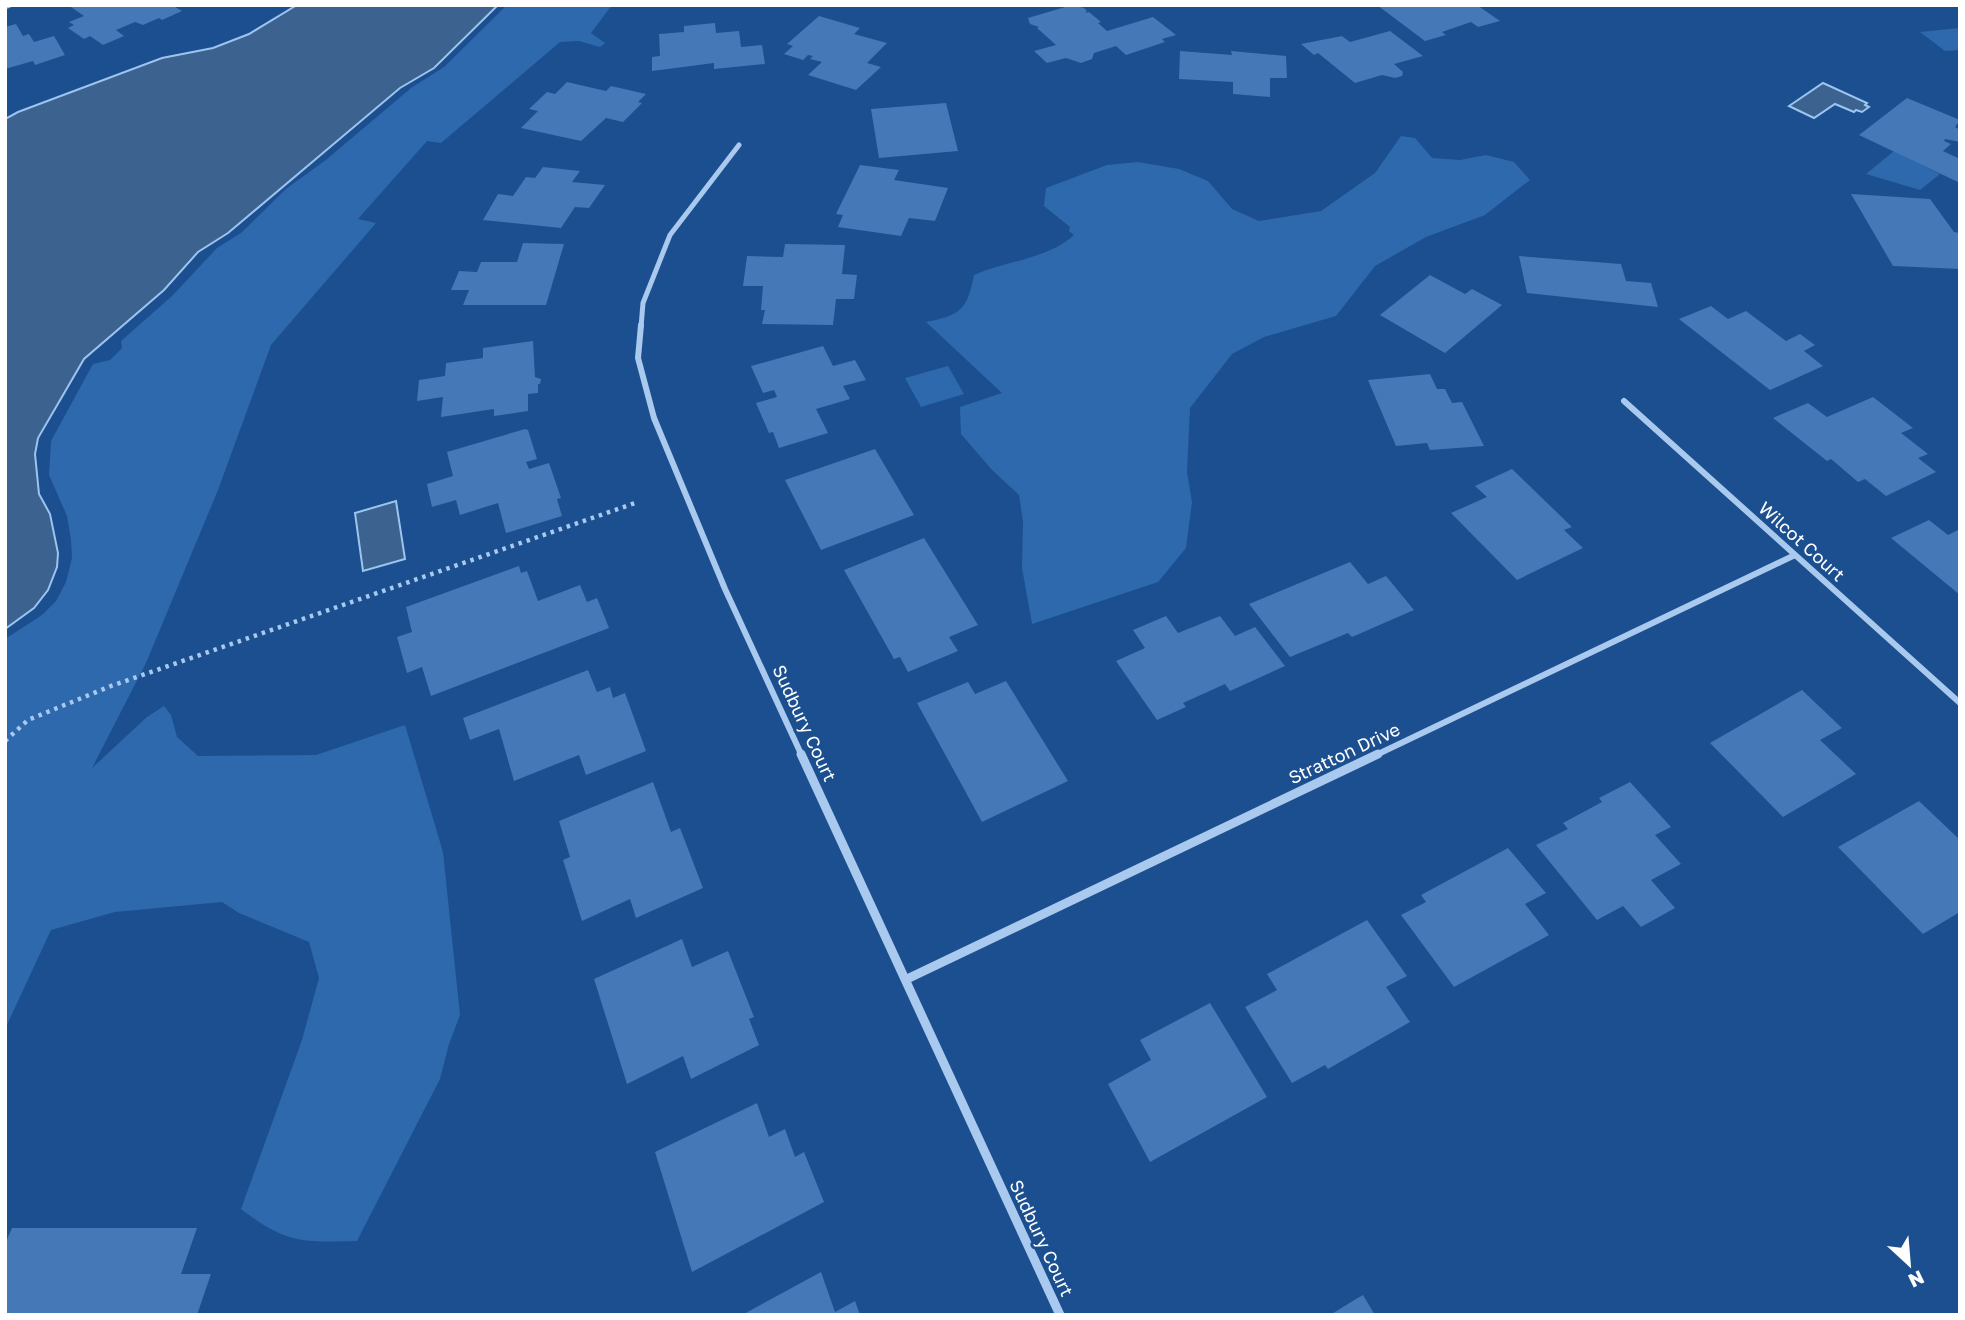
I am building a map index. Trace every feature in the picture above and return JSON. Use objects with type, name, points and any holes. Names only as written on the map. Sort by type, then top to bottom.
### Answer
[{"type":"street","name":"Sudbury Court","points":[[738,145],[670,235],[643,303],[638,358],[654,418],[725,589],[1060,1315]]},
{"type":"street","name":"Wilcot Court","points":[[1624,401],[1960,703]]},
{"type":"street","name":"Stratton Drive","points":[[906,979],[1795,555]]},
{"type":"path","points":[[5,741],[28,720],[111,686],[638,502]]},
{"type":"shaded area","points":[[297,5],[498,5],[434,68],[400,88],[228,233],[198,252],[164,290],[84,359],[38,438],[35,454],[39,494],[50,514],[58,553],[57,567],[48,590],[34,608],[5,629],[5,119],[162,58],[213,48],[249,34]]},
{"type":"shaded area","points":[[507,5],[612,5],[591,33],[605,43],[600,47],[579,41],[560,42],[441,143],[427,141],[358,219],[376,223],[271,345],[218,490],[146,663],[92,768],[147,717],[164,706],[171,715],[177,737],[198,756],[316,755],[405,725],[443,852],[460,1015],[440,1079],[357,1241],[308,1241],[283,1235],[241,1209],[302,1040],[319,978],[309,942],[239,913],[222,902],[115,912],[51,930],[5,1029],[5,639],[42,615],[56,601],[66,582],[72,558],[71,540],[67,516],[49,475],[51,441],[93,364],[110,360],[122,348],[121,341],[172,296],[217,248],[241,233],[286,189],[327,159],[411,88],[444,67]]},
{"type":"shaded area","points":[[1960,28],[1960,50],[1945,51],[1920,32]]},
{"type":"shaded area","points":[[1823,83],[1867,103],[1865,105],[1869,107],[1862,112],[1854,112],[1835,104],[1814,118],[1789,106]]},
{"type":"shaded area","points":[[1401,136],[1415,138],[1432,158],[1460,160],[1486,155],[1514,162],[1530,180],[1485,215],[1426,237],[1375,266],[1336,316],[1264,337],[1232,354],[1190,408],[1187,472],[1192,502],[1186,548],[1158,582],[1032,624],[1022,568],[1023,522],[1019,495],[992,470],[961,434],[960,407],[1002,393],[926,322],[947,317],[960,309],[968,296],[974,275],[1039,255],[1074,235],[1069,231],[1070,227],[1044,206],[1046,188],[1107,165],[1138,162],[1179,169],[1208,181],[1232,209],[1259,221],[1321,211],[1375,173]]},
{"type":"shaded area","points":[[1894,151],[1940,174],[1920,190],[1866,174]]},
{"type":"shaded area","points":[[948,366],[964,394],[921,407],[905,378]]},
{"type":"shaded area","points":[[396,501],[405,559],[363,571],[355,513]]},
{"type":"building","points":[[68,5],[172,5],[182,11],[162,20],[159,18],[143,25],[135,22],[116,30],[124,36],[103,45],[90,36],[84,39],[68,28],[74,25],[69,22],[84,16]]},
{"type":"building","points":[[1072,5],[1084,8],[1087,11],[1085,13],[1089,12],[1107,31],[1153,17],[1176,35],[1162,39],[1165,42],[1126,55],[1116,46],[1094,53],[1092,59],[1081,63],[1066,58],[1047,63],[1034,51],[1056,45],[1037,28],[1039,27],[1030,24],[1028,18]]},
{"type":"building","points":[[1377,5],[1477,5],[1500,21],[1478,27],[1471,22],[1442,32],[1446,35],[1425,41]]},
{"type":"building","points":[[819,16],[860,28],[854,34],[887,43],[867,63],[881,67],[856,90],[808,75],[822,62],[810,59],[813,56],[808,55],[803,60],[784,54],[793,46],[787,44]]},
{"type":"building","points":[[715,23],[716,33],[739,31],[741,47],[762,45],[765,64],[714,69],[714,63],[652,71],[652,57],[660,56],[659,34],[684,32],[684,26]]},
{"type":"building","points":[[16,24],[23,36],[29,34],[34,42],[54,36],[65,55],[35,65],[33,61],[5,69],[5,27]]},
{"type":"building","points":[[1390,31],[1423,56],[1394,64],[1403,72],[1402,76],[1395,78],[1382,75],[1355,83],[1318,53],[1314,55],[1301,44],[1342,36],[1350,42]]},
{"type":"building","points":[[1180,51],[1232,55],[1231,51],[1286,56],[1287,78],[1270,78],[1270,97],[1233,94],[1233,82],[1179,79]]},
{"type":"building","points":[[567,82],[606,91],[611,86],[646,94],[638,102],[642,103],[623,122],[606,118],[581,141],[521,128],[538,111],[529,109],[547,92],[555,94]]},
{"type":"building","points":[[1907,98],[1960,120],[1955,127],[1960,130],[1960,142],[1945,139],[1944,141],[1951,144],[1943,151],[1960,159],[1960,183],[1859,135]]},
{"type":"building","points":[[946,103],[958,151],[879,158],[871,109]]},
{"type":"building","points":[[860,165],[899,170],[894,180],[948,188],[935,221],[909,218],[901,236],[838,227],[843,215],[836,214]]},
{"type":"building","points":[[543,167],[580,171],[572,182],[605,185],[589,208],[575,207],[561,228],[483,220],[498,194],[513,196],[526,177],[535,178]]},
{"type":"building","points":[[1851,194],[1930,199],[1954,232],[1960,233],[1960,269],[1893,266]]},
{"type":"building","points":[[523,243],[564,244],[546,305],[463,305],[469,290],[451,290],[459,271],[477,272],[481,262],[517,262]]},
{"type":"building","points":[[785,244],[845,245],[842,274],[857,275],[854,299],[836,299],[833,325],[762,324],[765,310],[761,310],[763,286],[743,286],[747,256],[783,257]]},
{"type":"building","points":[[1519,256],[1621,264],[1626,281],[1651,283],[1658,307],[1527,293]]},
{"type":"building","points":[[1430,275],[1465,294],[1472,289],[1502,305],[1445,353],[1380,315]]},
{"type":"building","points":[[1711,306],[1728,319],[1746,311],[1786,341],[1800,334],[1815,345],[1804,351],[1823,366],[1770,390],[1679,319]]},
{"type":"building","points":[[533,341],[535,377],[541,379],[538,393],[528,394],[528,411],[494,416],[494,409],[441,417],[443,397],[417,401],[419,380],[445,376],[446,363],[483,358],[483,348]]},
{"type":"building","points":[[823,346],[833,366],[855,360],[866,380],[843,386],[850,399],[816,409],[828,433],[779,448],[756,403],[777,397],[774,390],[763,393],[751,366]]},
{"type":"building","points":[[1430,374],[1437,389],[1445,389],[1452,403],[1462,402],[1484,446],[1430,450],[1427,443],[1396,446],[1368,380]]},
{"type":"building","points":[[1873,397],[1913,428],[1901,433],[1928,454],[1918,458],[1936,472],[1886,496],[1865,479],[1858,482],[1831,459],[1827,461],[1773,418],[1808,403],[1827,417]]},
{"type":"building","points":[[528,430],[537,459],[526,462],[529,469],[549,463],[561,498],[557,499],[562,516],[506,533],[498,503],[460,515],[456,500],[432,507],[427,484],[453,476],[447,452]]},
{"type":"building","points":[[875,449],[914,515],[821,550],[785,480]]},
{"type":"building","points":[[1512,469],[1572,527],[1564,530],[1583,548],[1517,580],[1451,513],[1487,497],[1475,486]]},
{"type":"building","points":[[1929,520],[1948,535],[1960,529],[1960,595],[1891,538]]},
{"type":"building","points":[[924,538],[978,625],[949,637],[958,651],[908,672],[900,657],[894,659],[844,570]]},
{"type":"building","points":[[1350,562],[1368,584],[1386,576],[1414,610],[1352,637],[1348,633],[1290,657],[1249,604]]},
{"type":"building","points":[[519,566],[521,573],[527,571],[538,601],[580,585],[587,602],[597,598],[609,628],[431,696],[422,667],[407,673],[397,637],[412,632],[406,607]]},
{"type":"building","points":[[1166,616],[1178,633],[1220,616],[1235,636],[1255,627],[1285,666],[1230,691],[1225,684],[1183,703],[1186,707],[1157,720],[1116,661],[1145,648],[1133,630]]},
{"type":"building","points":[[588,670],[597,692],[610,687],[613,698],[625,693],[646,751],[586,775],[579,755],[514,781],[499,729],[470,740],[463,718]]},
{"type":"building","points":[[1006,681],[1068,781],[982,822],[917,703],[968,682],[975,694]]},
{"type":"building","points":[[1802,690],[1842,728],[1820,740],[1856,774],[1783,817],[1710,743]]},
{"type":"building","points":[[653,782],[671,832],[680,828],[703,888],[636,918],[630,899],[582,921],[563,860],[570,857],[559,821]]},
{"type":"building","points":[[1630,782],[1671,827],[1655,835],[1681,864],[1651,880],[1675,908],[1641,927],[1623,906],[1597,920],[1536,845],[1568,829],[1563,823],[1602,802],[1599,798]]},
{"type":"building","points":[[1919,801],[1960,840],[1960,912],[1923,934],[1838,847]]},
{"type":"building","points":[[1508,848],[1546,893],[1525,904],[1549,935],[1454,987],[1401,915],[1426,902],[1421,895]]},
{"type":"building","points":[[1367,920],[1407,976],[1386,987],[1410,1022],[1328,1069],[1325,1065],[1292,1083],[1245,1007],[1277,990],[1267,974]]},
{"type":"building","points":[[682,939],[692,967],[728,951],[754,1017],[749,1019],[759,1045],[691,1079],[683,1056],[627,1084],[594,979]]},
{"type":"building","points":[[1210,1003],[1267,1097],[1150,1162],[1108,1084],[1151,1060],[1140,1040]]},
{"type":"building","points":[[757,1103],[769,1137],[785,1129],[795,1157],[804,1152],[824,1202],[692,1272],[655,1152]]},
{"type":"building","points":[[12,1228],[197,1228],[181,1274],[211,1274],[197,1315],[5,1315],[5,1244]]},
{"type":"building","points":[[821,1272],[835,1312],[855,1301],[860,1315],[742,1315]]},
{"type":"building","points":[[1363,1295],[1375,1315],[1330,1315],[1356,1299]]}]
